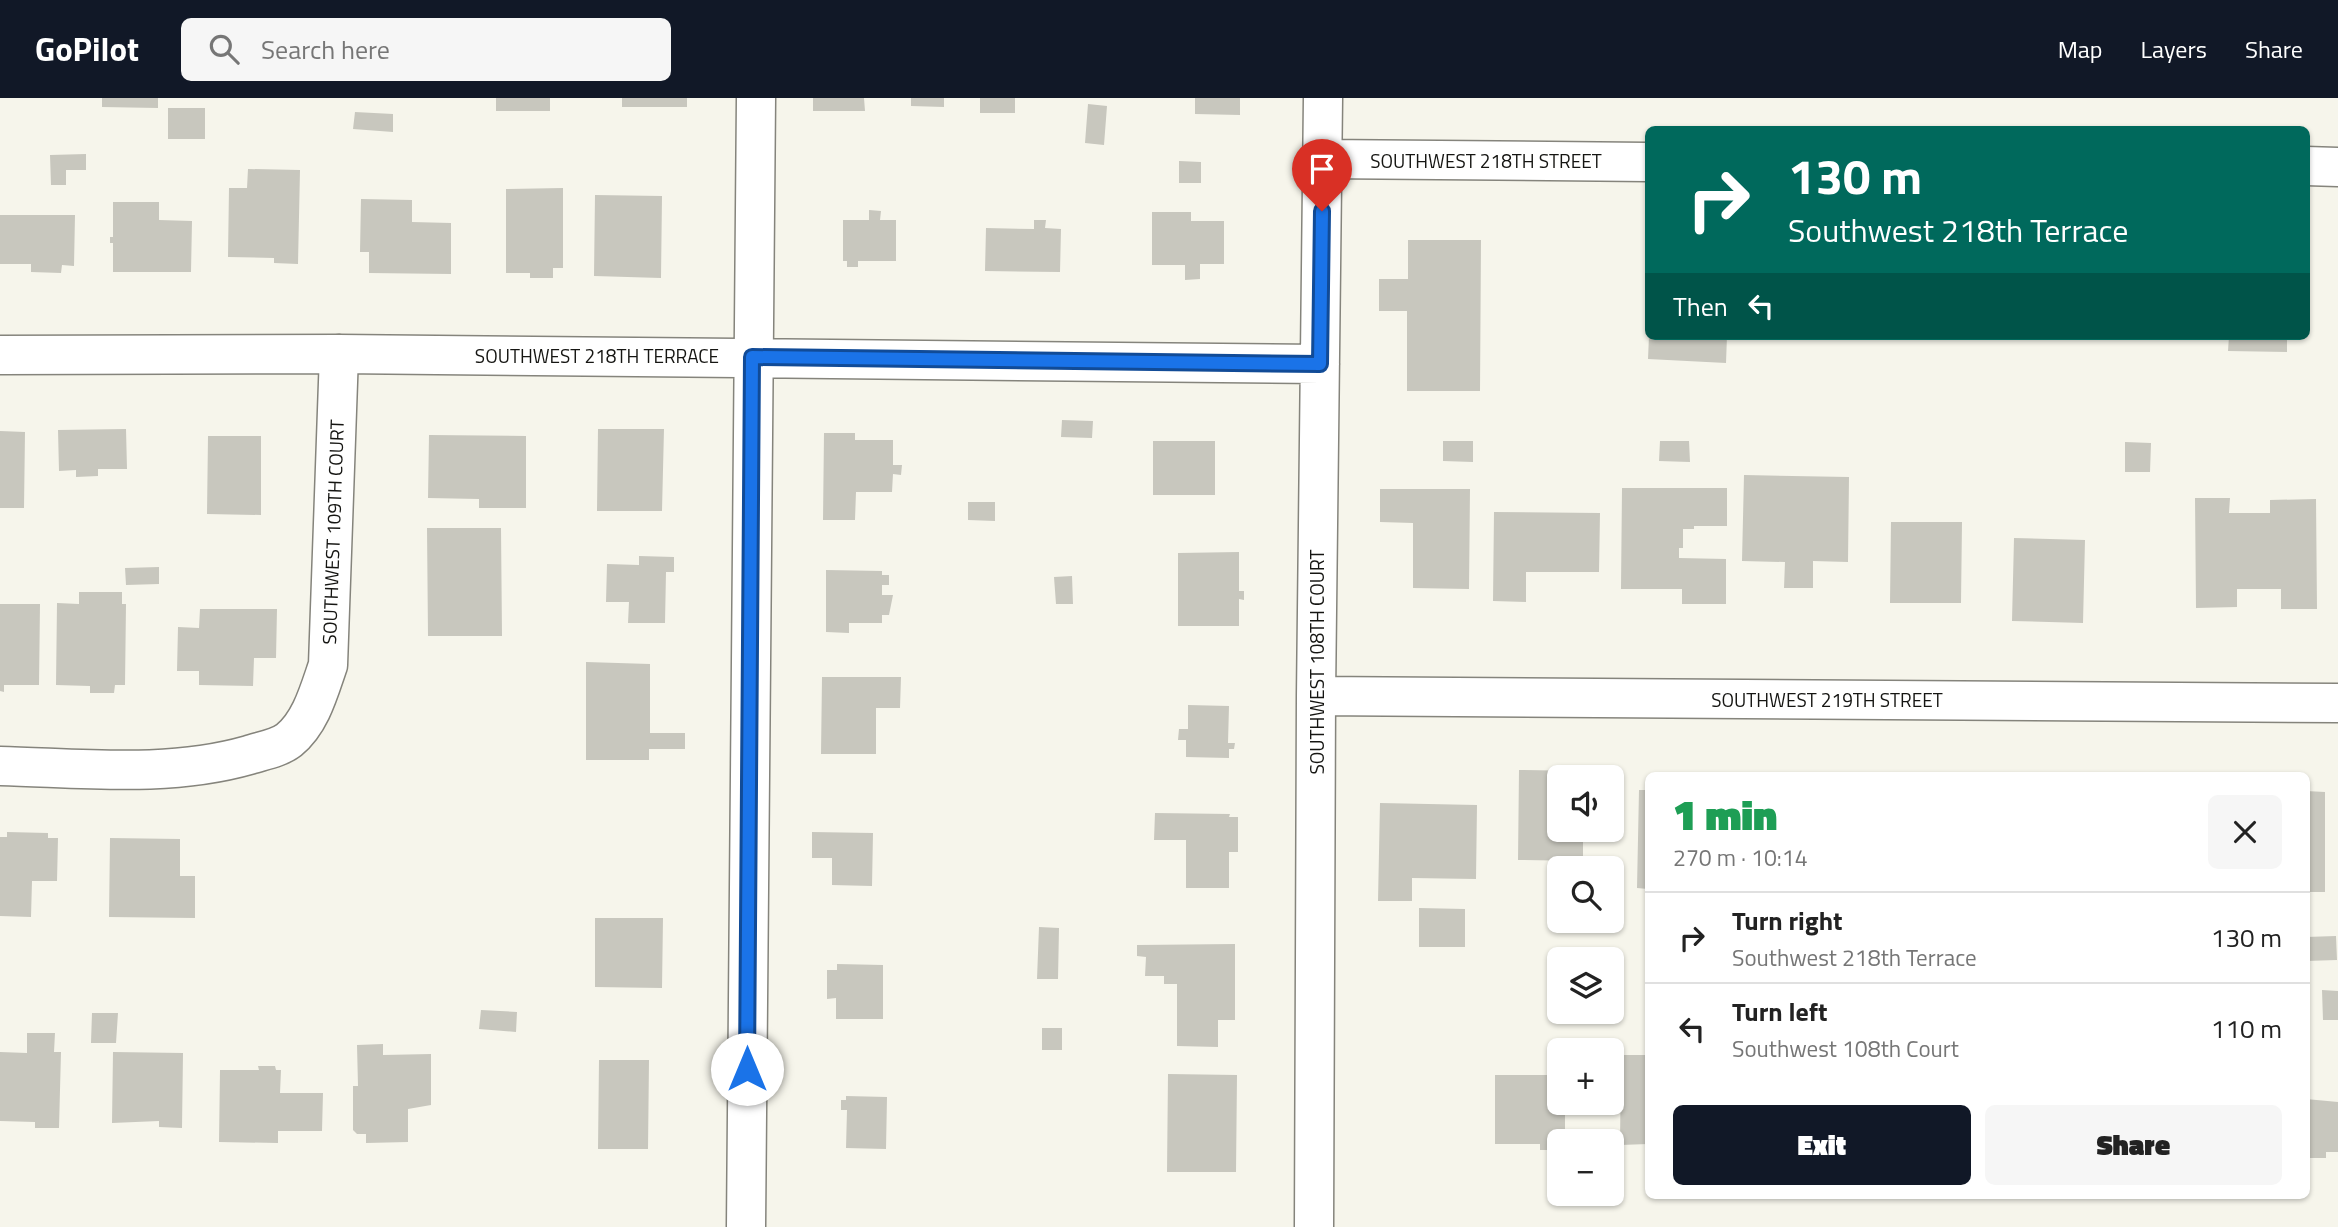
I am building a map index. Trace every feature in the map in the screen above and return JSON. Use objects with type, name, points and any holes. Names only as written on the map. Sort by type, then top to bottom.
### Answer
[{"type":"street","points":[[746,1227],[756,98]]},
{"type":"street","name":"SOUTHWEST 108TH COURT","points":[[1314,1227],[1316,696],[1323,98]]},
{"type":"street","name":"SOUTHWEST 218TH STREET","points":[[1323,159],[1645,162]]},
{"type":"street","points":[[2310,166],[2338,167]]},
{"type":"street","name":"SOUTHWEST 218TH TERRACE","points":[[0,355],[339,354],[1320,364]]},
{"type":"street","name":"SOUTHWEST 109TH COURT","points":[[0,766],[194,768],[287,742],[306,721],[328,665],[339,354]]},
{"type":"street","name":"SOUTHWEST 219TH STREET","points":[[1316,696],[2338,703]]},
{"type":"building","points":[[102,98],[158,98],[158,108],[102,107]]},
{"type":"building","points":[[496,98],[550,98],[550,111],[496,111]]},
{"type":"building","points":[[622,98],[687,98],[687,107],[622,107]]},
{"type":"building","points":[[813,98],[864,98],[865,111],[813,111]]},
{"type":"building","points":[[911,98],[944,98],[944,107],[911,106]]},
{"type":"building","points":[[980,98],[1015,98],[1015,113],[980,113]]},
{"type":"building","points":[[1195,98],[1240,98],[1240,115],[1195,114]]},
{"type":"building","points":[[1088,104],[1107,106],[1104,145],[1085,143]]},
{"type":"building","points":[[168,108],[205,108],[205,139],[168,139]]},
{"type":"building","points":[[355,112],[393,114],[393,132],[353,129]]},
{"type":"building","points":[[86,154],[86,170],[66,170],[66,185],[51,185],[50,155]]},
{"type":"building","points":[[1179,161],[1201,162],[1201,183],[1179,183]]},
{"type":"building","points":[[248,169],[300,170],[298,264],[274,263],[274,258],[228,257],[229,188],[247,188]]},
{"type":"building","points":[[563,188],[563,268],[553,268],[553,278],[530,278],[530,273],[506,273],[506,189]]},
{"type":"building","points":[[595,195],[662,196],[661,278],[594,276]]},
{"type":"building","points":[[361,199],[412,200],[412,222],[451,223],[451,274],[369,273],[369,252],[360,252]]},
{"type":"building","points":[[113,202],[159,202],[159,220],[192,221],[191,272],[113,272],[113,243],[110,243],[110,237],[113,237]]},
{"type":"building","points":[[869,210],[881,211],[880,220],[896,220],[896,261],[858,261],[858,267],[847,267],[847,261],[843,261],[843,220],[869,220]]},
{"type":"building","points":[[1152,212],[1191,212],[1191,221],[1224,221],[1224,264],[1200,264],[1200,279],[1185,280],[1185,265],[1152,265]]},
{"type":"building","points":[[0,215],[75,215],[74,266],[62,265],[61,273],[31,272],[31,264],[0,264]]},
{"type":"building","points":[[1034,220],[1046,220],[1045,228],[1061,229],[1060,272],[985,271],[986,228],[1034,229]]},
{"type":"building","points":[[1408,240],[1481,240],[1480,391],[1407,391],[1407,311],[1379,311],[1379,279],[1408,279]]},
{"type":"building","points":[[1649,340],[1727,340],[1726,363],[1648,359]]},
{"type":"building","points":[[2229,340],[2287,340],[2287,352],[2228,351]]},
{"type":"building","points":[[1062,420],[1093,421],[1092,438],[1061,437]]},
{"type":"building","points":[[126,429],[127,469],[98,469],[98,476],[76,477],[76,470],[59,471],[58,430]]},
{"type":"building","points":[[598,429],[664,429],[662,511],[597,511]]},
{"type":"building","points":[[0,431],[25,432],[24,508],[0,508]]},
{"type":"building","points":[[824,433],[855,433],[855,440],[893,440],[893,465],[902,465],[901,475],[893,474],[892,492],[856,492],[855,520],[823,520]]},
{"type":"building","points":[[429,435],[526,436],[526,508],[479,508],[479,499],[428,498]]},
{"type":"building","points":[[208,436],[261,436],[261,515],[207,514]]},
{"type":"building","points":[[1153,441],[1215,441],[1215,495],[1153,495]]},
{"type":"building","points":[[1443,441],[1473,441],[1473,462],[1443,461]]},
{"type":"building","points":[[1660,441],[1689,441],[1690,462],[1659,461]]},
{"type":"building","points":[[2125,442],[2151,443],[2150,472],[2125,472]]},
{"type":"building","points":[[1744,475],[1849,477],[1848,562],[1813,561],[1813,588],[1784,588],[1785,562],[1742,561]]},
{"type":"building","points":[[1622,488],[1727,488],[1727,526],[1694,526],[1694,529],[1683,529],[1683,548],[1679,548],[1679,558],[1726,559],[1726,604],[1682,604],[1682,589],[1621,589]]},
{"type":"building","points":[[1380,489],[1470,489],[1469,589],[1413,588],[1413,523],[1380,522]]},
{"type":"building","points":[[2195,498],[2230,498],[2229,513],[2270,513],[2270,500],[2316,499],[2317,609],[2281,609],[2281,589],[2237,589],[2237,607],[2196,608]]},
{"type":"building","points":[[968,502],[995,502],[995,521],[968,520]]},
{"type":"building","points":[[1494,512],[1600,513],[1599,572],[1526,572],[1526,602],[1493,601]]},
{"type":"building","points":[[1891,522],[1962,522],[1961,603],[1890,603]]},
{"type":"building","points":[[427,528],[501,528],[502,636],[428,636]]},
{"type":"building","points":[[2014,538],[2085,540],[2083,623],[2012,621]]},
{"type":"building","points":[[1239,552],[1239,591],[1244,591],[1244,600],[1239,599],[1239,626],[1178,626],[1178,553]]},
{"type":"building","points":[[639,556],[674,557],[674,572],[666,572],[665,623],[628,623],[629,602],[606,602],[607,564],[639,565]]},
{"type":"building","points":[[159,567],[159,584],[126,585],[125,568]]},
{"type":"building","points":[[826,570],[882,571],[882,575],[889,575],[889,585],[882,585],[882,595],[893,595],[889,615],[882,615],[882,623],[849,623],[849,633],[826,632]]},
{"type":"building","points":[[1072,576],[1073,604],[1056,604],[1054,577]]},
{"type":"building","points":[[79,592],[122,592],[122,604],[126,604],[125,685],[115,685],[114,693],[90,693],[90,686],[56,685],[57,603],[79,604]]},
{"type":"building","points":[[0,604],[40,604],[39,685],[4,685],[4,692],[0,691]]},
{"type":"building","points":[[200,609],[277,609],[276,658],[254,658],[253,686],[199,685],[199,671],[177,671],[178,627],[199,628]]},
{"type":"building","points":[[586,662],[650,664],[650,733],[685,733],[685,749],[649,749],[649,760],[586,760]]},
{"type":"building","points":[[822,677],[901,677],[900,708],[876,708],[876,754],[821,754]]},
{"type":"building","points":[[1188,705],[1229,706],[1228,743],[1235,743],[1234,749],[1229,749],[1229,758],[1186,757],[1186,740],[1178,740],[1179,729],[1188,729]]},
{"type":"building","points":[[1519,770],[1547,770],[1547,842],[1583,842],[1583,856],[1547,856],[1547,860],[1518,860]]},
{"type":"building","points":[[1639,790],[1645,790],[1645,889],[1637,888]]},
{"type":"building","points":[[2310,791],[2325,792],[2325,892],[2310,892]]},
{"type":"building","points":[[1380,803],[1477,805],[1476,879],[1412,878],[1412,901],[1378,901]]},
{"type":"building","points":[[1155,813],[1230,814],[1229,817],[1238,817],[1238,852],[1229,852],[1229,888],[1186,888],[1186,840],[1154,840]]},
{"type":"building","points":[[7,832],[48,833],[48,838],[58,838],[57,881],[32,881],[31,917],[0,916],[0,837],[7,837]]},
{"type":"building","points":[[812,832],[873,833],[872,886],[832,885],[832,858],[812,858]]},
{"type":"building","points":[[110,838],[180,839],[180,876],[195,876],[195,918],[109,917]]},
{"type":"building","points":[[1419,908],[1465,909],[1465,947],[1419,947]]},
{"type":"building","points":[[595,918],[663,918],[662,988],[595,987]]},
{"type":"building","points":[[1039,927],[1059,928],[1058,979],[1037,979]]},
{"type":"building","points":[[2336,936],[2337,960],[2310,961],[2310,937]]},
{"type":"building","points":[[1235,944],[1235,1020],[1218,1020],[1218,1047],[1177,1046],[1177,984],[1164,984],[1164,976],[1145,976],[1146,957],[1137,956],[1137,945]]},
{"type":"building","points":[[837,964],[883,965],[883,1019],[836,1019],[836,998],[827,999],[827,970],[837,970]]},
{"type":"building","points":[[2322,990],[2338,991],[2338,1020],[2323,1020]]},
{"type":"building","points":[[481,1010],[517,1012],[516,1032],[479,1029]]},
{"type":"building","points":[[92,1013],[118,1013],[116,1043],[91,1043]]},
{"type":"building","points":[[1042,1028],[1062,1028],[1062,1050],[1042,1050]]},
{"type":"building","points":[[27,1033],[55,1033],[54,1052],[61,1052],[59,1128],[35,1128],[35,1122],[0,1121],[0,1052],[27,1053]]},
{"type":"building","points":[[383,1044],[383,1055],[431,1054],[431,1105],[408,1109],[408,1142],[366,1143],[366,1134],[357,1134],[353,1130],[353,1086],[358,1086],[357,1045]]},
{"type":"building","points":[[113,1052],[183,1053],[182,1128],[159,1127],[159,1121],[112,1123]]},
{"type":"building","points":[[1624,1055],[1645,1055],[1645,1144],[1624,1145],[1624,1129],[1620,1129],[1620,1115],[1624,1115]]},
{"type":"building","points":[[599,1060],[649,1060],[648,1149],[598,1149]]},
{"type":"building","points":[[258,1066],[275,1066],[276,1070],[281,1070],[280,1093],[323,1093],[322,1131],[278,1131],[278,1143],[219,1142],[220,1070],[259,1070]]},
{"type":"building","points":[[1168,1074],[1237,1075],[1236,1172],[1167,1172]]},
{"type":"building","points":[[1495,1075],[1547,1075],[1547,1115],[1565,1115],[1565,1129],[1547,1129],[1547,1150],[1540,1150],[1540,1144],[1495,1144]]},
{"type":"building","points":[[846,1096],[887,1097],[886,1149],[846,1148],[847,1110],[841,1110],[841,1100],[846,1100]]},
{"type":"building","points":[[2310,1099],[2338,1102],[2338,1152],[2326,1152],[2326,1158],[2310,1158]]},
{"type":"route","points":[[747,1069],[752,357],[1320,364],[1322,211]]}]
